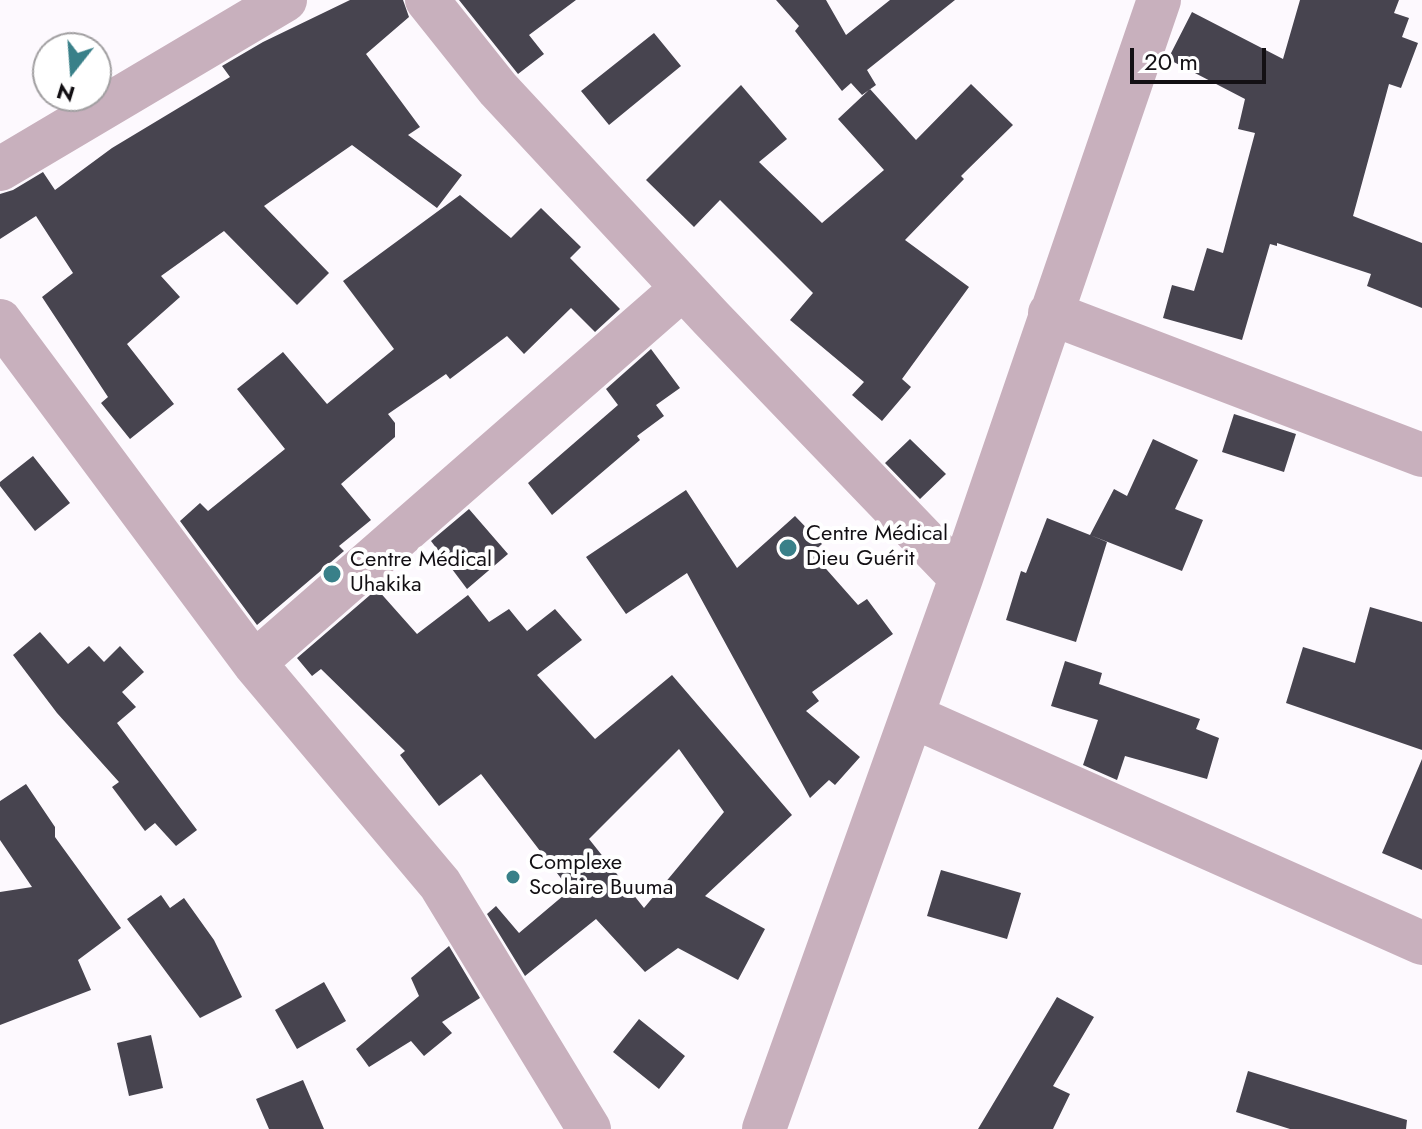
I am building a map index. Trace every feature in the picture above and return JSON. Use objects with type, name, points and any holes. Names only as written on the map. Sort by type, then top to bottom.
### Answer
[{"type":"street","points":[[0,169],[233,13],[285,0]]},
{"type":"street","points":[[427,0],[498,89],[683,288],[961,578]]},
{"type":"street","points":[[764,1129],[961,578],[1159,0]]},
{"type":"street","points":[[254,663],[683,288]]},
{"type":"street","points":[[1050,313],[1422,455]]},
{"type":"street","points":[[0,321],[254,663],[440,884],[589,1129]]},
{"type":"street","points":[[912,716],[1422,943]]},
{"type":"building","points":[[350,0],[403,0],[409,17],[366,54],[420,127],[408,135],[462,175],[437,208],[352,145],[264,206],[329,273],[297,305],[224,231],[161,276],[180,297],[127,344],[174,404],[130,439],[101,403],[108,397],[42,297],[73,273],[36,216],[0,239],[0,194],[43,172],[55,190],[112,148],[230,77],[222,66],[263,42]]},
{"type":"building","points":[[459,0],[576,0],[529,35],[544,54],[518,74]]},
{"type":"building","points":[[776,0],[826,0],[846,35],[890,0],[955,0],[867,70],[876,85],[862,95],[851,83],[842,91],[795,31],[799,26]]},
{"type":"building","points":[[1300,0],[1399,0],[1394,13],[1409,18],[1402,37],[1418,43],[1401,88],[1389,84],[1353,216],[1422,243],[1422,308],[1367,286],[1371,274],[1277,243],[1277,246],[1270,244],[1242,340],[1163,318],[1172,285],[1194,291],[1207,248],[1223,253],[1255,133],[1238,129],[1245,99],[1168,59],[1192,12],[1283,59]]},
{"type":"building","points":[[654,33],[681,66],[609,125],[581,91]]},
{"type":"building","points":[[971,84],[1013,125],[961,176],[964,179],[905,240],[969,287],[902,379],[911,387],[882,421],[852,395],[864,382],[790,320],[813,293],[720,200],[694,227],[646,180],[741,85],[787,139],[759,162],[822,223],[884,170],[838,119],[870,89],[916,140]]},
{"type":"building","points":[[460,195],[511,238],[541,208],[581,247],[570,258],[620,309],[595,332],[571,308],[524,354],[507,336],[450,379],[446,374],[388,414],[395,423],[395,437],[341,484],[371,520],[339,546],[344,551],[257,625],[180,521],[200,503],[208,511],[285,449],[237,389],[283,352],[327,404],[394,349],[343,281]]},
{"type":"building","points":[[651,349],[680,388],[656,405],[664,416],[637,436],[640,440],[552,515],[528,483],[618,405],[606,389]]},
{"type":"building","points":[[1234,414],[1296,434],[1284,472],[1222,452]]},
{"type":"building","points":[[910,439],[946,474],[920,499],[885,463]]},
{"type":"building","points":[[1153,439],[1198,460],[1175,509],[1203,520],[1182,571],[1090,535],[1114,489],[1127,496]]},
{"type":"building","points":[[33,456],[70,503],[35,531],[0,486],[0,482]]},
{"type":"building","points":[[686,490],[737,568],[795,516],[822,544],[812,553],[858,605],[867,599],[893,634],[812,692],[819,701],[806,711],[860,757],[835,785],[829,780],[810,798],[687,573],[626,614],[586,557]]},
{"type":"building","points":[[469,509],[508,554],[467,589],[431,541]]},
{"type":"building","points":[[1047,518],[1107,542],[1076,642],[1006,620],[1021,571],[1026,573]]},
{"type":"building","points":[[377,589],[417,634],[468,595],[489,622],[509,609],[527,631],[555,609],[582,640],[537,675],[595,739],[672,675],[792,815],[705,896],[765,929],[738,980],[678,948],[645,972],[596,919],[525,976],[487,914],[496,906],[519,933],[570,890],[481,774],[439,806],[400,755],[405,751],[321,669],[312,676],[297,658]],"holes":[[[679,749],[724,812],[644,908],[589,839]]]},
{"type":"building","points":[[1370,607],[1422,622],[1422,750],[1286,703],[1303,647],[1355,663]]},
{"type":"building","points":[[40,632],[68,664],[89,646],[104,662],[120,646],[144,672],[122,692],[136,707],[117,723],[197,830],[176,846],[155,823],[145,831],[112,787],[119,782],[57,713],[13,655]]},
{"type":"building","points":[[1065,661],[1102,673],[1099,684],[1200,719],[1196,729],[1219,738],[1207,779],[1125,756],[1117,780],[1083,765],[1098,720],[1051,706]]},
{"type":"building","points":[[1422,759],[1422,870],[1382,853]]},
{"type":"building","points":[[26,784],[55,827],[55,837],[121,928],[78,960],[91,990],[0,1025],[0,892],[32,887],[0,840],[0,801]]},
{"type":"building","points":[[941,870],[1021,893],[1007,939],[927,916]]},
{"type":"building","points":[[161,895],[170,908],[184,898],[214,940],[242,997],[200,1018],[127,919]]},
{"type":"building","points":[[449,946],[480,998],[442,1022],[452,1033],[424,1056],[411,1041],[369,1067],[356,1049],[419,996],[411,978]]},
{"type":"building","points":[[324,982],[346,1021],[297,1049],[275,1010]]},
{"type":"building","points":[[1057,997],[1094,1017],[1053,1086],[1070,1094],[1053,1129],[978,1129]]},
{"type":"building","points":[[639,1019],[685,1056],[659,1089],[613,1052]]},
{"type":"building","points":[[151,1035],[163,1088],[129,1096],[117,1043]]},
{"type":"building","points":[[1248,1071],[1407,1120],[1406,1129],[1290,1129],[1236,1112]]},
{"type":"building","points":[[303,1080],[324,1129],[269,1129],[256,1099]]},
{"type":"place","name":"Centre Médical Dieu Guérit","points":[[788,548]]},
{"type":"place","name":"Centre Médical Uhakika","points":[[332,574]]},
{"type":"place","name":"Complexe Scolaire Buuma","points":[[513,877]]}]
